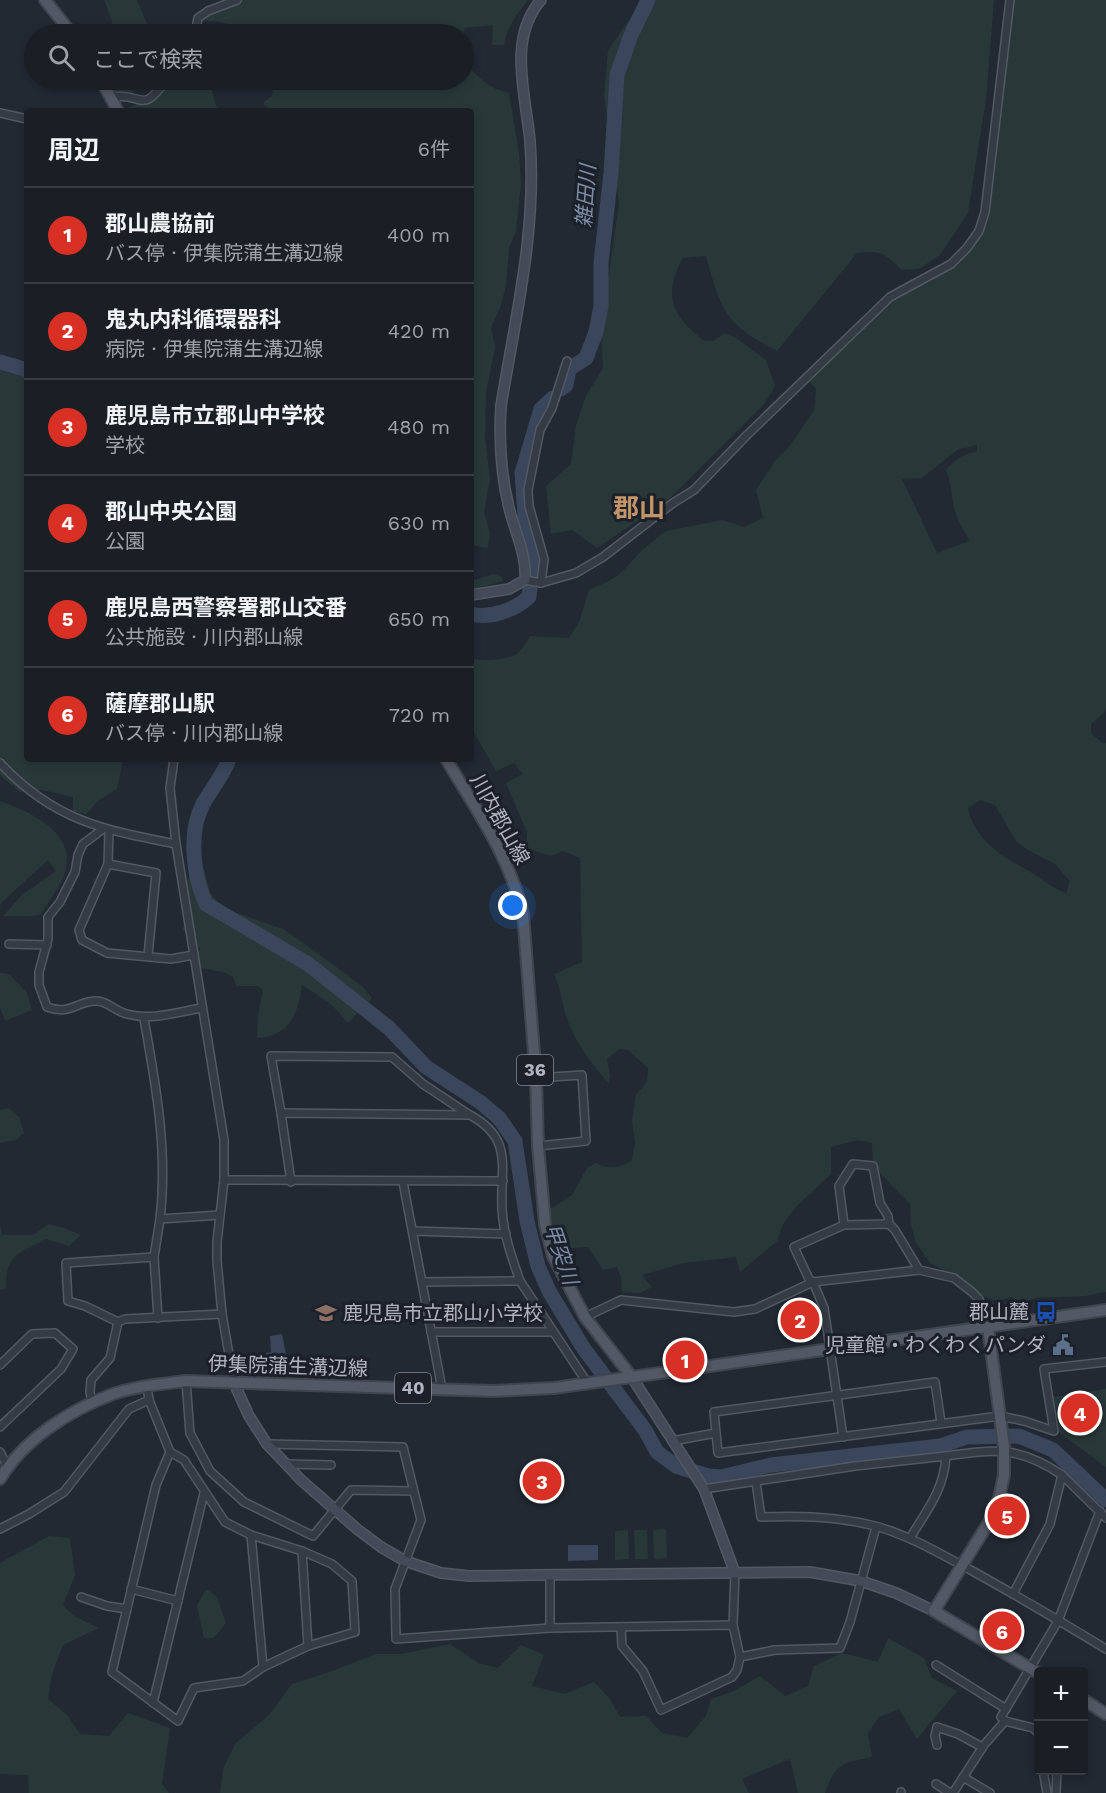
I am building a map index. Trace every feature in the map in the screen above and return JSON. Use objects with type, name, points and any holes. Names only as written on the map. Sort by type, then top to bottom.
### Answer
[{"type":"main road","points":[[45,0],[64,24]]},
{"type":"main road","points":[[107,90],[116,108]]},
{"type":"main road","name":"川内郡山線","points":[[448,762],[502,853],[519,894],[526,930],[538,1146],[545,1224],[553,1256],[585,1317],[631,1376]]},
{"type":"main road","name":"伊集院蒲生溝辺線","points":[[0,1479],[7,1466],[41,1434],[92,1404],[114,1394],[147,1386],[186,1381],[529,1390],[1106,1310]]},
{"type":"main road","points":[[988,1327],[1005,1449],[1004,1475],[992,1517],[934,1611],[1034,1671]]},
{"type":"main road","points":[[1088,1703],[1106,1714]]},
{"type":"street","points":[[197,24],[198,18],[208,10],[237,0]]},
{"type":"street","points":[[525,580],[526,565],[508,507],[500,431],[501,406],[526,251],[532,197],[530,142],[520,50],[524,29],[541,0]]},
{"type":"street","points":[[474,595],[509,589],[525,580],[541,583],[576,573],[603,556],[673,503],[694,490],[738,444],[890,297],[951,264],[967,248],[979,231],[984,212],[1010,0]]},
{"type":"street","points":[[110,96],[122,95],[147,100],[155,96],[159,90]]},
{"type":"street","points":[[0,113],[24,118]]},
{"type":"street","points":[[541,583],[544,559],[529,506],[528,490],[540,430],[552,408],[567,361]]},
{"type":"street","points":[[174,762],[170,788],[176,844],[224,1140],[224,1180],[217,1261],[222,1314],[234,1383],[249,1416],[267,1444],[336,1510],[374,1541],[405,1561],[441,1573],[469,1576],[810,1572],[861,1581],[896,1593],[934,1611]]},
{"type":"street","points":[[0,763],[27,790],[46,803],[84,822],[106,830],[176,844]]},
{"type":"street","points":[[106,830],[108,864],[79,930],[82,940],[106,953],[171,959],[194,955]]},
{"type":"street","points":[[106,830],[83,844],[75,872],[60,902],[48,917],[47,945],[39,972],[39,985],[48,1007],[58,1011],[95,1000],[102,1001],[119,1012],[144,1019],[202,1008]]},
{"type":"street","points":[[108,864],[156,873],[148,956]]},
{"type":"street","points":[[9,944],[47,945]]},
{"type":"street","points":[[144,1019],[158,1096],[163,1175],[160,1219],[154,1257],[158,1318]]},
{"type":"street","points":[[291,1182],[272,1056],[392,1057],[423,1084],[483,1122],[495,1133],[501,1149],[502,1209],[506,1234],[520,1281],[590,1383]]},
{"type":"street","points":[[536,1078],[582,1075],[586,1142],[538,1146]]},
{"type":"street","points":[[281,1113],[470,1115]]},
{"type":"street","points":[[844,1225],[839,1186],[853,1164],[873,1166],[880,1203],[888,1216],[889,1224],[919,1270]]},
{"type":"street","points":[[224,1180],[503,1181]]},
{"type":"street","points":[[403,1182],[442,1389]]},
{"type":"street","points":[[160,1219],[220,1215]]},
{"type":"street","points":[[843,1437],[824,1308],[794,1247],[844,1225],[889,1224]]},
{"type":"street","points":[[413,1231],[506,1234]]},
{"type":"street","points":[[154,1257],[66,1263],[68,1301],[85,1306],[118,1322],[125,1319],[222,1314]]},
{"type":"street","points":[[585,1317],[621,1300],[734,1312],[755,1309],[813,1282],[919,1270],[954,1278],[972,1292],[979,1299],[988,1327]]},
{"type":"street","points":[[423,1282],[520,1281]]},
{"type":"street","points":[[92,1404],[91,1380],[110,1358],[118,1322]]},
{"type":"street","points":[[431,1332],[553,1332]]},
{"type":"street","points":[[0,1365],[32,1334],[55,1333],[73,1348],[61,1369],[0,1427]]},
{"type":"street","points":[[941,1423],[935,1382],[714,1412],[718,1453],[941,1423],[1000,1419],[1023,1421],[1054,1431],[1044,1370],[1106,1362]]},
{"type":"street","points":[[621,1627],[622,1646],[643,1671],[661,1710],[732,1677],[737,1670],[740,1657],[733,1625],[735,1573],[704,1489],[631,1376]]},
{"type":"street","points":[[186,1381],[190,1433],[210,1471],[244,1502],[313,1536],[351,1490],[412,1491]]},
{"type":"street","points":[[147,1386],[149,1400],[170,1452],[184,1460],[225,1522],[251,1535],[302,1551],[332,1564],[352,1581],[355,1632],[308,1646],[263,1667],[243,1681],[194,1688],[178,1721],[112,1672],[156,1485],[170,1452]]},
{"type":"street","points":[[0,1529],[64,1492],[129,1409],[149,1400]]},
{"type":"street","points":[[672,1441],[716,1433]]},
{"type":"street","points":[[267,1444],[403,1447],[421,1520],[395,1589],[396,1639],[550,1628],[733,1625]]},
{"type":"street","points":[[704,1489],[855,1466],[1005,1449],[1046,1464],[1062,1475],[1106,1518]]},
{"type":"street","points":[[0,1452],[7,1466]]},
{"type":"street","points":[[910,1538],[940,1488],[945,1472],[946,1456]]},
{"type":"street","points":[[286,1464],[331,1465]]},
{"type":"street","points":[[1013,1594],[1050,1524],[1062,1475]]},
{"type":"street","points":[[756,1482],[761,1517],[809,1516],[842,1519],[910,1538],[1013,1594],[1106,1649]]},
{"type":"street","points":[[153,1703],[204,1493]]},
{"type":"street","points":[[1036,1667],[1058,1620],[1100,1511]]},
{"type":"street","points":[[740,1657],[775,1650],[840,1648],[876,1527]]},
{"type":"street","points":[[251,1535],[263,1667]]},
{"type":"street","points":[[302,1551],[308,1646]]},
{"type":"street","points":[[550,1575],[550,1628]]},
{"type":"street","points":[[131,1589],[178,1601]]},
{"type":"street","points":[[81,1596],[107,1606],[127,1609]]},
{"type":"street","points":[[936,1665],[1006,1709]]},
{"type":"street","points":[[1034,1671],[1001,1717],[1005,1721],[1034,1729]]},
{"type":"street","points":[[936,1784],[952,1793],[982,1747],[1005,1721]]},
{"type":"street","points":[[937,1745],[935,1736],[937,1727],[958,1734],[982,1747]]},
{"type":"street","points":[[1043,1775],[1047,1793]]},
{"type":"street","points":[[1056,1793],[1057,1775]]},
{"type":"street","points":[[963,1777],[990,1793]]},
{"type":"shaded area","points":[[104,0],[137,0],[147,24],[112,24]]},
{"type":"shaded area","points":[[230,0],[528,0],[510,26],[504,45],[492,45],[493,25],[474,27],[474,24],[230,24],[195,21],[196,15]]},
{"type":"shaded area","points":[[643,0],[994,0],[986,99],[968,213],[940,255],[919,269],[902,270],[877,252],[857,253],[777,351],[746,332],[728,314],[716,290],[706,256],[683,258],[673,283],[672,294],[678,314],[684,323],[704,341],[714,341],[724,333],[736,338],[766,360],[775,386],[765,403],[667,501],[597,548],[573,530],[551,534],[546,486],[571,464],[576,425],[586,396],[603,368],[601,332],[619,203],[604,96],[608,50]]},
{"type":"shaded area","points":[[1009,0],[1106,0],[1106,706],[1105,712],[1091,724],[1091,733],[1102,743],[1106,743],[1106,1292],[1085,1296],[1035,1298],[1023,1305],[1011,1297],[998,1301],[985,1297],[971,1285],[930,1263],[916,1243],[911,1224],[910,1204],[873,1164],[872,1143],[858,1140],[831,1147],[831,1174],[795,1208],[783,1224],[777,1241],[740,1272],[736,1257],[684,1263],[642,1275],[652,1287],[640,1293],[622,1292],[621,1277],[617,1267],[603,1270],[588,1247],[555,1249],[547,1211],[572,1195],[587,1168],[596,1163],[605,1167],[619,1166],[632,1160],[635,1142],[632,1122],[636,1094],[646,1082],[648,1068],[628,1050],[620,1049],[607,1059],[609,1084],[582,1049],[569,1024],[554,974],[582,962],[580,858],[563,851],[551,856],[526,848],[527,832],[506,783],[523,774],[514,763],[496,771],[474,732],[474,659],[489,660],[509,657],[521,650],[531,636],[569,638],[579,622],[589,590],[620,574],[642,550],[666,531],[722,520],[744,527],[763,518],[756,490],[775,461],[788,448],[814,411],[816,389],[807,378],[896,297],[931,281],[961,259],[976,237],[989,180]],"holes":[[[977,445],[977,451],[960,458],[946,470],[956,515],[969,541],[937,553],[902,479],[922,478],[957,450]],[[980,800],[995,805],[1016,841],[1055,864],[1070,881],[1066,893],[1009,860],[983,838],[976,829],[968,808]]]},
{"type":"shaded area","points":[[474,73],[495,88],[509,93],[519,153],[521,184],[516,231],[509,248],[506,285],[501,305],[491,328],[495,347],[486,392],[485,437],[490,479],[484,513],[490,532],[488,548],[474,546],[474,108],[268,108],[263,103],[272,96],[273,90],[474,90]]},
{"type":"shaded area","points":[[108,90],[137,90],[116,103]]},
{"type":"shaded area","points":[[156,90],[211,90],[218,108],[127,108],[147,100]]},
{"type":"shaded area","points":[[0,370],[24,377],[24,762],[122,762],[117,789],[98,801],[86,814],[73,811],[73,797],[42,790],[20,792],[0,775]]},
{"type":"shaded area","points":[[494,574],[502,577],[503,581],[474,589],[474,580]]},
{"type":"shaded area","points":[[0,801],[23,810],[47,824],[63,844],[67,856],[66,869],[59,886],[41,914],[3,916],[22,895],[56,871],[48,860],[0,904]]},
{"type":"shaded area","points":[[204,869],[210,893],[220,904],[234,912],[283,929],[363,987],[372,998],[348,1023],[332,1005],[302,985],[295,1014],[285,1028],[277,1033],[257,1038],[258,1015],[263,990],[258,986],[236,986],[233,977],[228,974],[191,965],[200,949],[183,929],[188,878]]},
{"type":"shaded area","points":[[0,973],[9,974],[27,993],[32,1010],[5,1021],[0,1008]]},
{"type":"shaded area","points":[[9,1108],[19,1117],[24,1133],[16,1140],[0,1143],[0,1110]]},
{"type":"shaded area","points":[[0,1224],[2,1235],[33,1235],[49,1224],[81,1235],[69,1246],[46,1239],[16,1256],[8,1268],[6,1288],[0,1290]]},
{"type":"shaded area","points":[[1106,1389],[1106,1467],[1056,1430],[1053,1397]]},
{"type":"shaded area","points":[[666,1529],[667,1558],[654,1559],[653,1530]]},
{"type":"shaded area","points":[[628,1530],[629,1559],[615,1560],[615,1531]]},
{"type":"shaded area","points":[[634,1530],[647,1530],[648,1559],[635,1559]]},
{"type":"shaded area","points":[[49,1536],[70,1538],[75,1575],[63,1605],[74,1616],[99,1628],[63,1645],[52,1674],[48,1699],[67,1715],[80,1734],[109,1736],[128,1713],[170,1728],[162,1784],[169,1793],[29,1793],[28,1775],[0,1774],[0,1563]]},
{"type":"shaded area","points":[[206,1589],[217,1597],[226,1623],[214,1638],[204,1638],[197,1606]]},
{"type":"shaded area","points":[[888,1638],[924,1658],[932,1678],[957,1691],[917,1739],[899,1709],[879,1717],[868,1733],[872,1757],[841,1766],[832,1776],[825,1793],[798,1793],[790,1759],[742,1779],[749,1793],[220,1793],[223,1769],[235,1744],[269,1715],[292,1684],[376,1654],[401,1654],[450,1644],[478,1663],[498,1668],[521,1645],[544,1655],[532,1686],[565,1694],[594,1682],[610,1699],[620,1717],[646,1716],[662,1733],[687,1738],[706,1716],[711,1699],[734,1691],[760,1676],[785,1696],[808,1686],[814,1666],[842,1653],[878,1662]]},
{"type":"water","points":[[282,1334],[288,1364],[269,1368],[266,1353],[271,1352],[270,1336]]},
{"type":"water","points":[[568,1545],[598,1545],[598,1560],[568,1561]]},
{"type":"waterway","name":"雑田川","points":[[561,389],[566,385],[569,369],[586,358],[596,332],[601,306],[601,263],[611,173],[617,75],[631,35],[648,0]]},
{"type":"waterway","name":"甲突川","points":[[0,362],[24,369]]},
{"type":"waterway","name":"雑田川","points":[[474,614],[502,612],[517,606],[529,597],[533,561],[525,515],[522,473],[541,409],[553,398]]},
{"type":"waterway","name":"甲突川","points":[[228,762],[203,804],[195,828],[195,867],[206,904],[308,964],[389,1028],[426,1067],[480,1102],[499,1118],[515,1141],[527,1221],[538,1266],[549,1291],[584,1349],[645,1430],[657,1452],[676,1466],[708,1476],[721,1477],[771,1465],[940,1446],[967,1437],[1019,1436],[1053,1450],[1106,1500]]},
{"type":"place","name":"郡山麓","points":[[1046,1312]]},
{"type":"place","name":"鹿児島市立郡山小学校","points":[[326,1313]]},
{"type":"place","name":"鬼丸内科循環器科","points":[[800,1320]]},
{"type":"place","name":"児童館・わくわくパンダ","points":[[1063,1345]]},
{"type":"place","name":"郡山農協前","points":[[685,1360]]},
{"type":"place","name":"郡山中央公園","points":[[1080,1413]]},
{"type":"place","name":"鹿児島市立郡山中学校","points":[[542,1481]]},
{"type":"place","name":"鹿児島西警察署郡山交番","points":[[1007,1516]]},
{"type":"place","name":"薩摩郡山駅","points":[[1002,1631]]},
{"type":"district","name":"郡山","points":[[639,508]]}]
